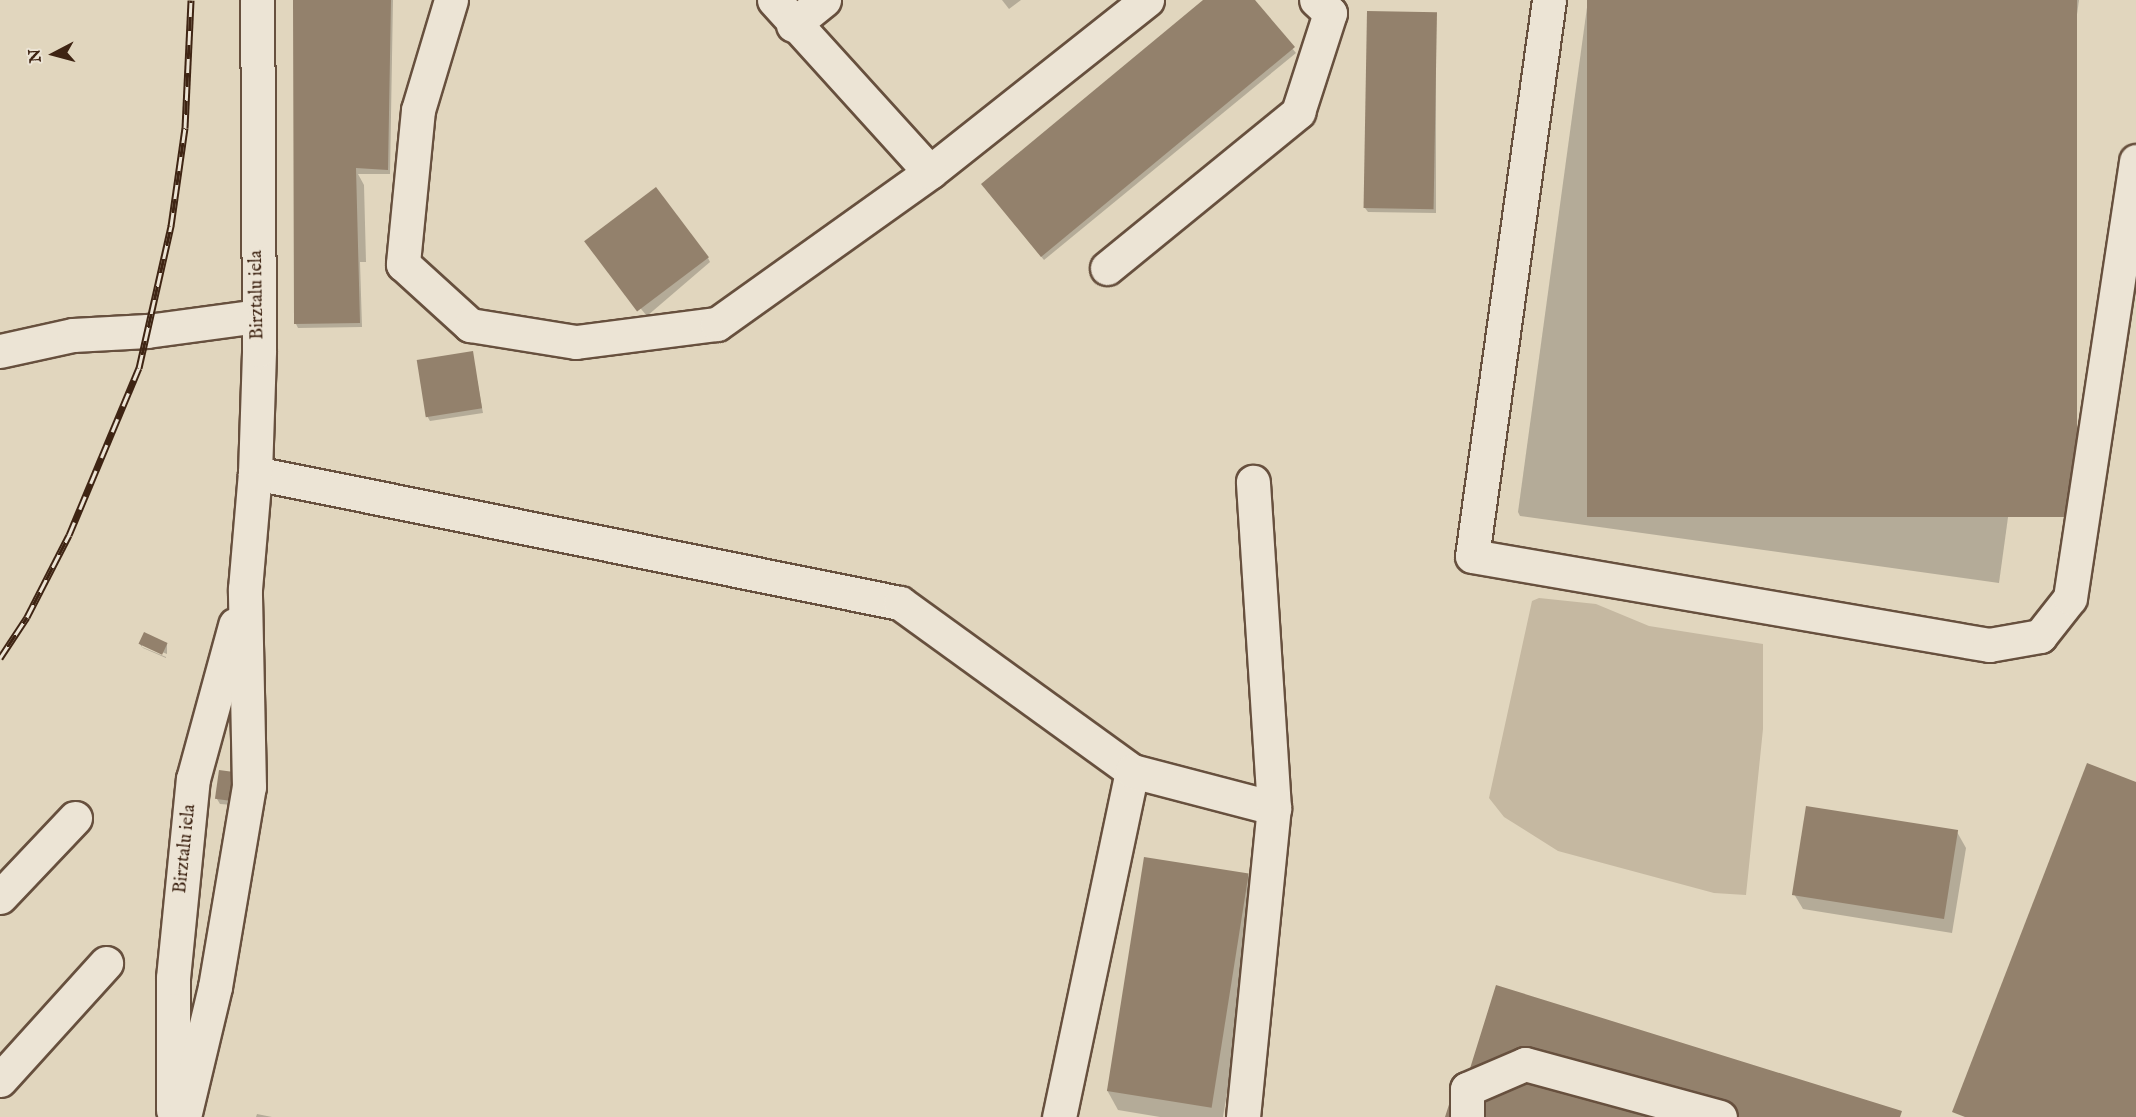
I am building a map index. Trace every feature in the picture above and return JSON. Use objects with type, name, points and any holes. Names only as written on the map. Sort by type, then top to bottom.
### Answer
[{"type":"street","name":"Birztalu iela","points":[[184,1117],[215,987],[249,787],[245,589],[255,473],[258,316],[257,0]]},
{"type":"street","points":[[451,0],[418,110],[403,264],[470,326],[576,342],[717,324],[930,172],[1147,0]]},
{"type":"street","points":[[824,0],[784,13],[930,172]]},
{"type":"street","points":[[1107,268],[1298,112],[1330,13],[1316,0]]},
{"type":"street","points":[[1549,0],[1472,556],[1989,645],[2040,636],[2070,598],[2136,161]]},
{"type":"street","points":[[0,351],[73,335],[147,331],[258,316]]},
{"type":"street","points":[[255,473],[900,603],[1132,771],[1274,808]]},
{"type":"street","points":[[1244,1117],[1274,808],[1252,482]]},
{"type":"street","name":"Birztalu iela","points":[[173,1117],[173,978],[193,779],[245,589]]},
{"type":"street","points":[[1059,1117],[1132,771]]},
{"type":"street","points":[[0,897],[75,818]]},
{"type":"street","points":[[0,1080],[106,963]]},
{"type":"street","points":[[1467,1117],[1467,1089],[1525,1064],[1720,1117]]},
{"type":"shaded area","points":[[1539,598],[1596,604],[1649,626],[1763,644],[1763,729],[1746,895],[1714,893],[1558,851],[1504,817],[1489,798],[1532,601]]},
{"type":"building","points":[[293,0],[391,0],[388,170],[356,168],[360,323],[294,324]]},
{"type":"building","points":[[1203,0],[1255,0],[1295,47],[1041,257],[981,184]]},
{"type":"building","points":[[1587,0],[2077,0],[2077,517],[1587,517]]},
{"type":"building","points":[[1367,11],[1437,12],[1434,209],[1364,208]]},
{"type":"building","points":[[656,187],[709,257],[637,311],[584,241]]},
{"type":"building","points":[[473,351],[482,408],[426,417],[417,360]]},
{"type":"building","points":[[144,632],[168,643],[162,655],[139,644]]},
{"type":"building","points":[[2087,763],[2136,782],[2136,1117],[1965,1117],[1952,1112]]},
{"type":"building","points":[[219,770],[234,772],[230,801],[215,799]]},
{"type":"building","points":[[1806,806],[1958,830],[1944,919],[1792,895]]},
{"type":"building","points":[[1144,857],[1249,874],[1212,1108],[1107,1091]]},
{"type":"building","points":[[1496,985],[1902,1111],[1900,1117],[1445,1117],[1453,1092],[1463,1091]]},
{"type":"railway","points":[[0,658],[27,617],[69,535],[139,368],[171,226],[185,128],[191,0]]}]
